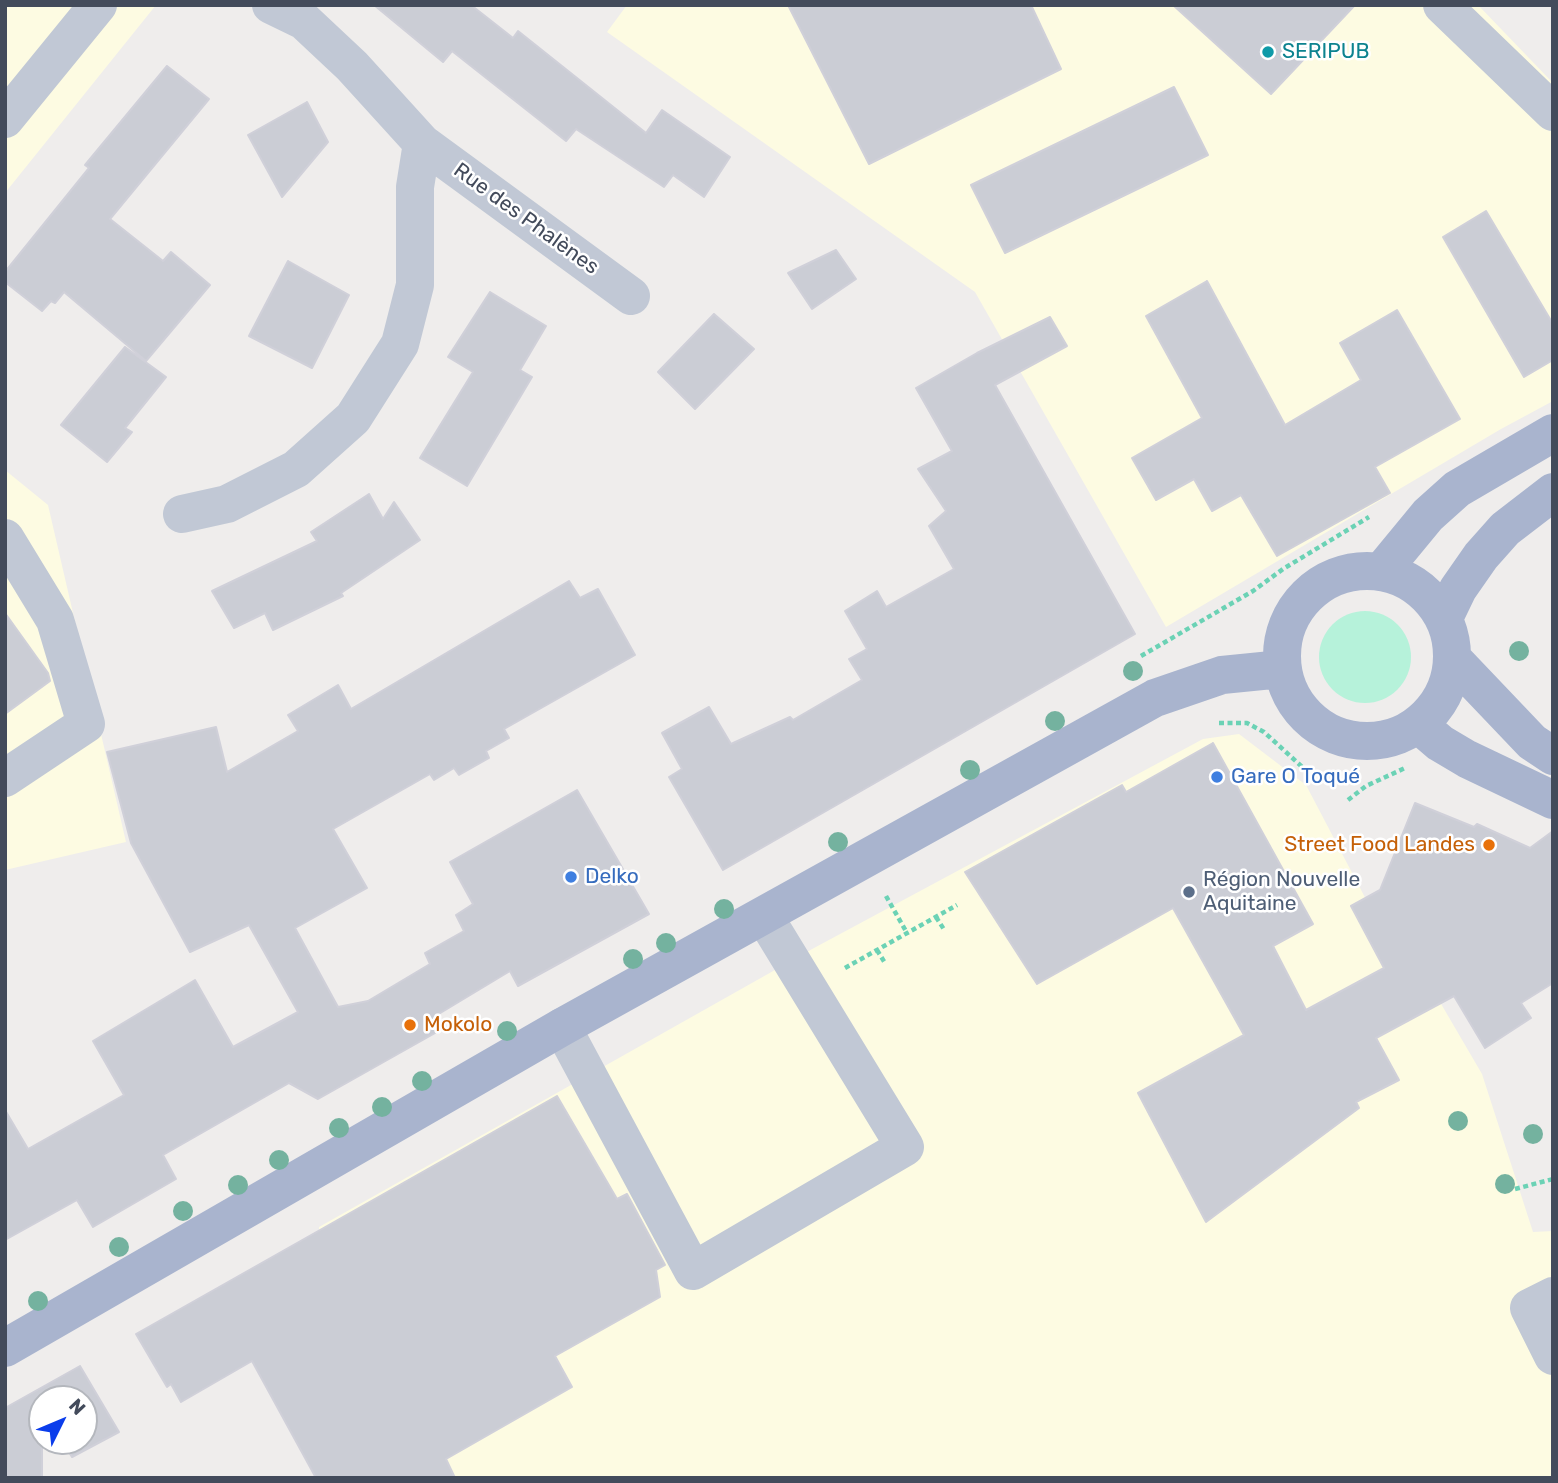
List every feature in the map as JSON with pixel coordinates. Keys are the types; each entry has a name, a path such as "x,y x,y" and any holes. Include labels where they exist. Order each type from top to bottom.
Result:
{"main road":[{"path":"1381,572 1421,523 1457,489 1553,433"},
{"path":"1444,618 1458,589 1489,547 1505,529 1553,492"},
{"path":"1354,572 1381,572 1407,580 1428,596 1444,618 1452,644 1452,671 1443,696 1419,725 1405,734 1380,741 1353,741 1328,732 1306,717 1290,695 1282,669 1282,643 1291,617 1307,595 1328,580 1354,572"},
{"path":"1452,659 1532,742 1553,756"},
{"path":"5,1348 562,1027 1155,698 1222,675 1282,669"},
{"path":"1419,725 1440,743 1467,759 1553,800"}],"street":[{"path":"5,119 98,5"},
{"name":"Rue des Phalènes","path":"271,5 303,21 352,66 422,143 631,296"},
{"path":"1442,5 1553,112"},
{"path":"182,514 227,504 296,469 353,418 360,408 400,344 415,285 415,187 422,143"},
{"path":"5,538 55,620 86,724 5,778"},
{"path":"562,1027 694,1271 905,1147 764,916"},
{"path":"1553,1296 1530,1308 1553,1356"}],"path":[{"path":"1161,644 1371,516"},
{"path":"1212,723 1247,723 1264,732 1311,775"},
{"path":"1348,800 1366,786 1409,766"},
{"path":"886,896 907,933"},
{"path":"837,972 957,905"},
{"path":"936,917 945,931"},
{"path":"877,950 885,963"},
{"path":"1515,1189 1553,1179"}],"shaded area":[{"path":"5,5 156,5 5,193"},
{"path":"627,5 1478,5 1553,83 1553,401 1166,627 975,292 607,32"},
{"path":"5,470 48,505 126,842 5,870"},
{"path":"1239,734 1306,785 1380,926 1395,925 1482,1074 1533,1232 1553,1231 1553,1478 455,1478 319,1232 319,1227 814,948 1203,739"}],"green space":[{"path":"1365,611 1382,615 1397,625 1407,640 1411,657 1407,674 1397,689 1382,699 1365,703 1348,699 1333,689 1323,674 1319,657 1323,640 1333,625 1348,615"}],"building":[{"path":"374,5 471,5 513,38 518,31 646,133 662,110 730,157 704,197 673,175 664,187 576,129 566,141 452,51 443,62"},
{"path":"788,5 1031,5 1061,69 869,164"},
{"name":"SERIPUB","path":"1173,5 1355,5 1271,94"},
{"path":"167,66 209,99 110,219 163,261 171,252 210,285 146,361 64,292 55,303 51,301 42,311 5,282 5,272 89,168 85,165"},
{"path":"1174,87 1208,155 1005,253 971,185"},
{"path":"307,102 328,142 282,197 248,135"},
{"path":"1486,211 1553,324 1553,360 1524,377 1443,237"},
{"path":"836,250 856,279 812,309 788,273"},
{"path":"288,261 349,295 312,368 249,336"},
{"path":"1207,281 1285,425 1361,380 1340,343 1397,310 1460,419 1375,467 1390,493 1277,556 1241,495 1212,511 1194,479 1156,500 1132,458 1202,418 1146,316"},
{"path":"490,292 546,326 520,370 532,377 467,486 420,458 473,372 448,357"},
{"path":"714,314 754,349 695,409 658,372"},
{"path":"1050,317 1067,346 995,385 1135,634 723,870 669,777 682,769 662,733 709,707 731,744 790,717 793,720 862,680 849,659 867,649 845,611 877,591 886,607 954,569 929,526 946,511 918,469 952,451 916,388 977,353"},
{"path":"125,347 166,377 125,428 132,432 107,462 61,425"},
{"path":"369,494 383,519 394,502 420,540 341,593 343,596 273,630 265,613 234,628 212,591 317,541 311,532"},
{"path":"569,581 580,598 598,589 635,655 504,729 509,738 486,751 489,758 459,775 454,768 434,780 430,774 333,829 367,888 295,928 338,1007 368,1001 430,964 425,953 464,931 456,915 473,904 450,862 577,790 649,914 518,986 510,971 437,1015 444,1028 318,1099 289,1083 163,1155 176,1179 93,1227 77,1200 5,1240 5,1110 28,1149 124,1095 93,1041 195,980 233,1047 298,1012 249,925 190,952 131,843 107,752 216,727 227,772 298,731 288,715 338,685 351,709"},
{"path":"5,613 48,673 50,681 5,714"},
{"path":"1213,743 1313,924 1273,946 1306,1010 1384,968 1351,906 1380,890 1415,803 1474,827 1477,824 1530,848 1553,831 1553,983 1521,1003 1531,1018 1485,1048 1454,996 1376,1038 1399,1080 1356,1102 1359,1108 1206,1222 1138,1093 1244,1035 1173,908 1037,984 965,872 1122,785 1126,792"},
{"path":"557,1096 617,1199 627,1194 665,1265 656,1270 660,1297 555,1356 572,1387 446,1459 455,1478 316,1478 252,1361 181,1402 171,1384 167,1387 136,1334"},
{"path":"80,1366 91,1385 46,1385"},
{"path":"28,1395 28,1455 42,1455 42,1478 5,1478 5,1408"},
{"path":"98,1396 119,1432 98,1443"}],"place":[{"name":"SERIPUB","path":"1268,52"},
{"name":"Gare O Toqué","path":"1217,777"},
{"name":"Street Food Landes","path":"1489,845"},
{"name":"Delko","path":"571,877"},
{"name":"Région Nouvelle Aquitaine","path":"1189,892"},
{"name":"Mokolo","path":"410,1025"}]}
